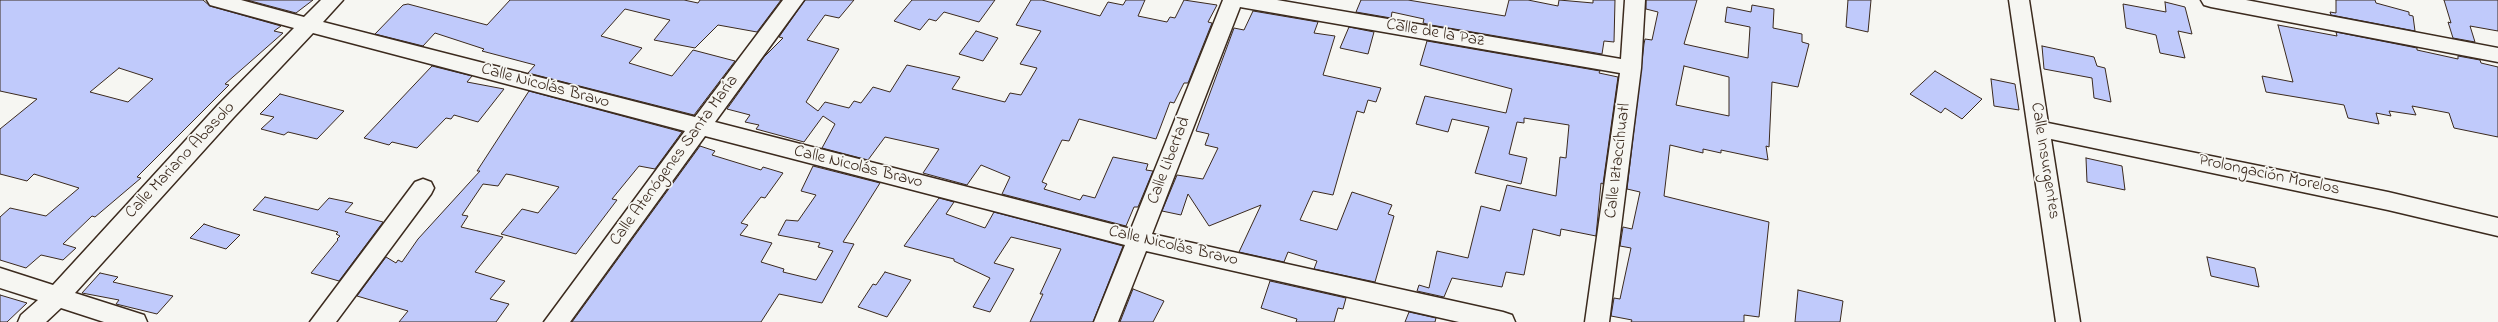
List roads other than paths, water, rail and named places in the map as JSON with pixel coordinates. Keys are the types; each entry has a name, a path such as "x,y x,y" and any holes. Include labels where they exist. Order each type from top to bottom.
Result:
{"street":[{"name":"Calle Nicolás Bravo","path":"217,0 307,26 1139,240 1503,322"},
{"name":"Calle Mariano Abasolo","path":"30,322 57,296 307,26 333,0"},
{"name":"Calle Atenógenes Santa María","path":"556,322 794,0"},
{"name":"Calle Libertad","path":"1106,322 1233,0"},
{"name":"Calle de la Paz","path":"1238,0 1631,68"},
{"name":"Calle Iztaccíhuatl","path":"1598,322 1631,68 1635,0"},
{"name":"Calle Insurgentes","path":"2019,0 2068,322"},
{"path":"2211,0 2498,55"},
{"name":"Prolongación Morelos","path":"2039,129 2388,201 2498,227"},
{"path":"322,322 423,188"},
{"path":"0,278 135,322"}]}
